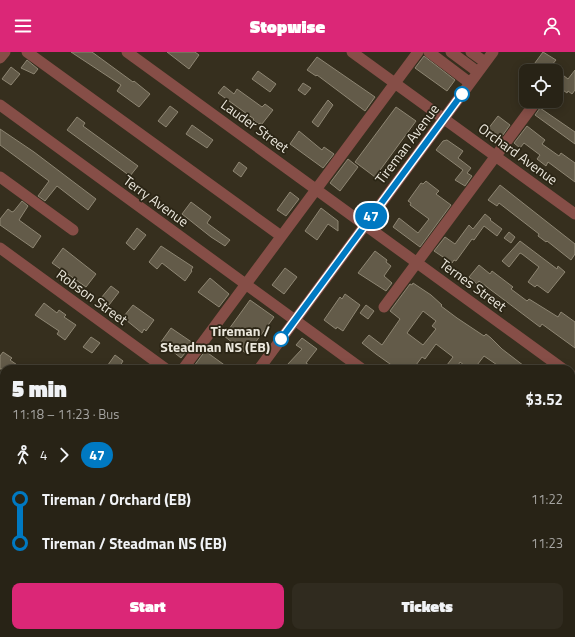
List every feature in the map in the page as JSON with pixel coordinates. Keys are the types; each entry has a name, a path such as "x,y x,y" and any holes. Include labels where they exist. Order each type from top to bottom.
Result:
{"street":[{"path":"0,58 5,52"},
{"path":"27,52 281,236"},
{"name":"Lauder Street","path":"127,52 365,225"},
{"name":"Orchard Avenue","path":"352,52 575,214"},
{"path":"186,365 418,52"},
{"path":"429,52 470,83"},
{"path":"451,52 478,72"},
{"path":"471,52 488,56"},
{"name":"Tireman Avenue","path":"261,365 444,119 488,56"},
{"name":"Terry Avenue","path":"0,105 357,365"},
{"path":"384,307 531,108"},
{"path":"0,177 73,230"},
{"name":"Ternes Street","path":"365,225 557,365"},
{"name":"Robson Street","path":"0,248 161,365"}],"building":[{"path":"71,52 92,52 150,94 139,107 117,91 121,85"},
{"path":"167,52 195,52 199,55 189,69"},
{"path":"543,52 556,60 553,64 534,64"},
{"path":"424,56 455,80 447,91 415,68"},
{"path":"317,57 375,97 365,111 317,75 316,76 307,70"},
{"path":"27,60 38,69 34,74 21,68"},
{"path":"11,67 20,74 11,85 2,79"},
{"path":"575,70 575,90 572,94 568,91 567,93 563,90 563,75 568,79"},
{"path":"258,71 276,84 270,92 252,79"},
{"path":"303,83 311,88 305,95 298,90"},
{"path":"224,86 234,94 237,89 262,107 265,104 273,110 262,124 259,124 218,93"},
{"path":"328,100 333,105 318,127 312,122"},
{"path":"170,106 178,112 166,127 158,121"},
{"path":"396,107 416,121 375,177 355,162"},
{"path":"540,108 575,132 575,144 535,115"},
{"path":"498,116 510,125 500,139 488,129"},
{"path":"77,117 85,123 83,126 138,166 130,176 67,130"},
{"path":"192,125 213,140 207,148 186,134"},
{"path":"527,126 545,140 542,144 559,156 561,153 575,163 575,182 548,162 546,166 537,159 540,155 524,143 520,148 514,143"},
{"path":"0,129 34,152 96,199 88,210 57,186 45,201 38,196 49,181 0,145"},
{"path":"299,131 322,150 324,147 334,154 323,168 290,144"},
{"path":"447,140 463,151 458,158 471,168 467,173 472,176 465,186 455,180 463,170 436,150 443,141"},
{"path":"348,159 358,167 340,191 330,183"},
{"path":"239,162 247,168 241,177 233,171"},
{"path":"426,181 439,191 436,194 451,205 420,247 393,227 399,218 418,233 429,219 410,205 411,203 408,201 421,183 423,184"},
{"path":"500,185 575,244 575,254 571,260 547,241 546,242 538,236 539,234 499,203 497,206 488,200"},
{"path":"290,192 299,199 286,216 277,210"},
{"path":"22,201 28,206 19,220 41,236 33,248 0,225 0,219 8,209 12,212 14,211"},
{"path":"191,202 211,217 207,223 230,240 225,246 182,214"},
{"path":"321,208 338,221 338,231 328,224 317,240 305,231"},
{"path":"485,214 502,229 497,236 484,226 474,240 472,239 456,261 454,260 452,263 434,251 445,237 455,244 469,225 473,229"},
{"path":"137,228 146,235 134,250 126,243"},
{"path":"509,232 515,237 511,243 504,238"},
{"path":"520,241 557,269 558,266 565,272 548,293 537,285 535,287 528,282 539,267 522,254 520,253 509,267 502,261"},
{"path":"161,246 193,267 185,281 162,263 157,269 149,262"},
{"path":"63,248 96,274 86,287 52,263"},
{"path":"375,251 387,260 386,262 391,266 384,276 392,283 386,291 358,273"},
{"path":"479,265 490,274 492,271 513,287 511,289 527,301 529,299 558,317 561,312 575,322 575,348 542,324 540,327 479,281 477,284 469,277"},
{"path":"285,268 297,277 284,294 272,285"},
{"path":"210,278 229,294 219,307 198,292"},
{"path":"413,283 431,295 442,305 441,306 484,336 486,334 523,365 497,365 484,356 477,365 464,365 460,362 458,365 447,365 453,357 436,344 425,359 422,357 416,365 391,365 376,354 362,343 369,335 382,345 400,319 390,311 410,284 412,285","holes":["423,311 436,321 432,326 436,329 423,345 407,333"]},
{"path":"111,286 119,292 109,305 101,298"},
{"path":"345,294 360,305 343,331 337,327 336,329 324,320 340,297 342,299"},
{"path":"250,300 274,317 247,354 224,336"},
{"path":"44,303 57,313 59,310 66,315 64,317 76,325 65,340 57,334 59,331 35,315"},
{"path":"133,305 154,320 146,331 144,329 142,333 126,320 127,319 124,316"},
{"path":"366,305 374,311 368,319 360,313"},
{"path":"171,328 193,343 181,358 161,342"},
{"path":"91,337 100,343 92,353 83,347"},
{"path":"302,338 317,349 306,363 309,365 287,365 302,349 296,345"},
{"path":"205,351 224,365 195,365"},
{"path":"3,352 12,358 10,360 17,365 0,365 0,356"},
{"path":"115,355 123,361 120,365 108,365"}],"bus line":[{"name":"47","path":"281,339 462,94"}],"place":[{"name":"Tireman / Steadman NS (EB)","path":"281,339"}]}
